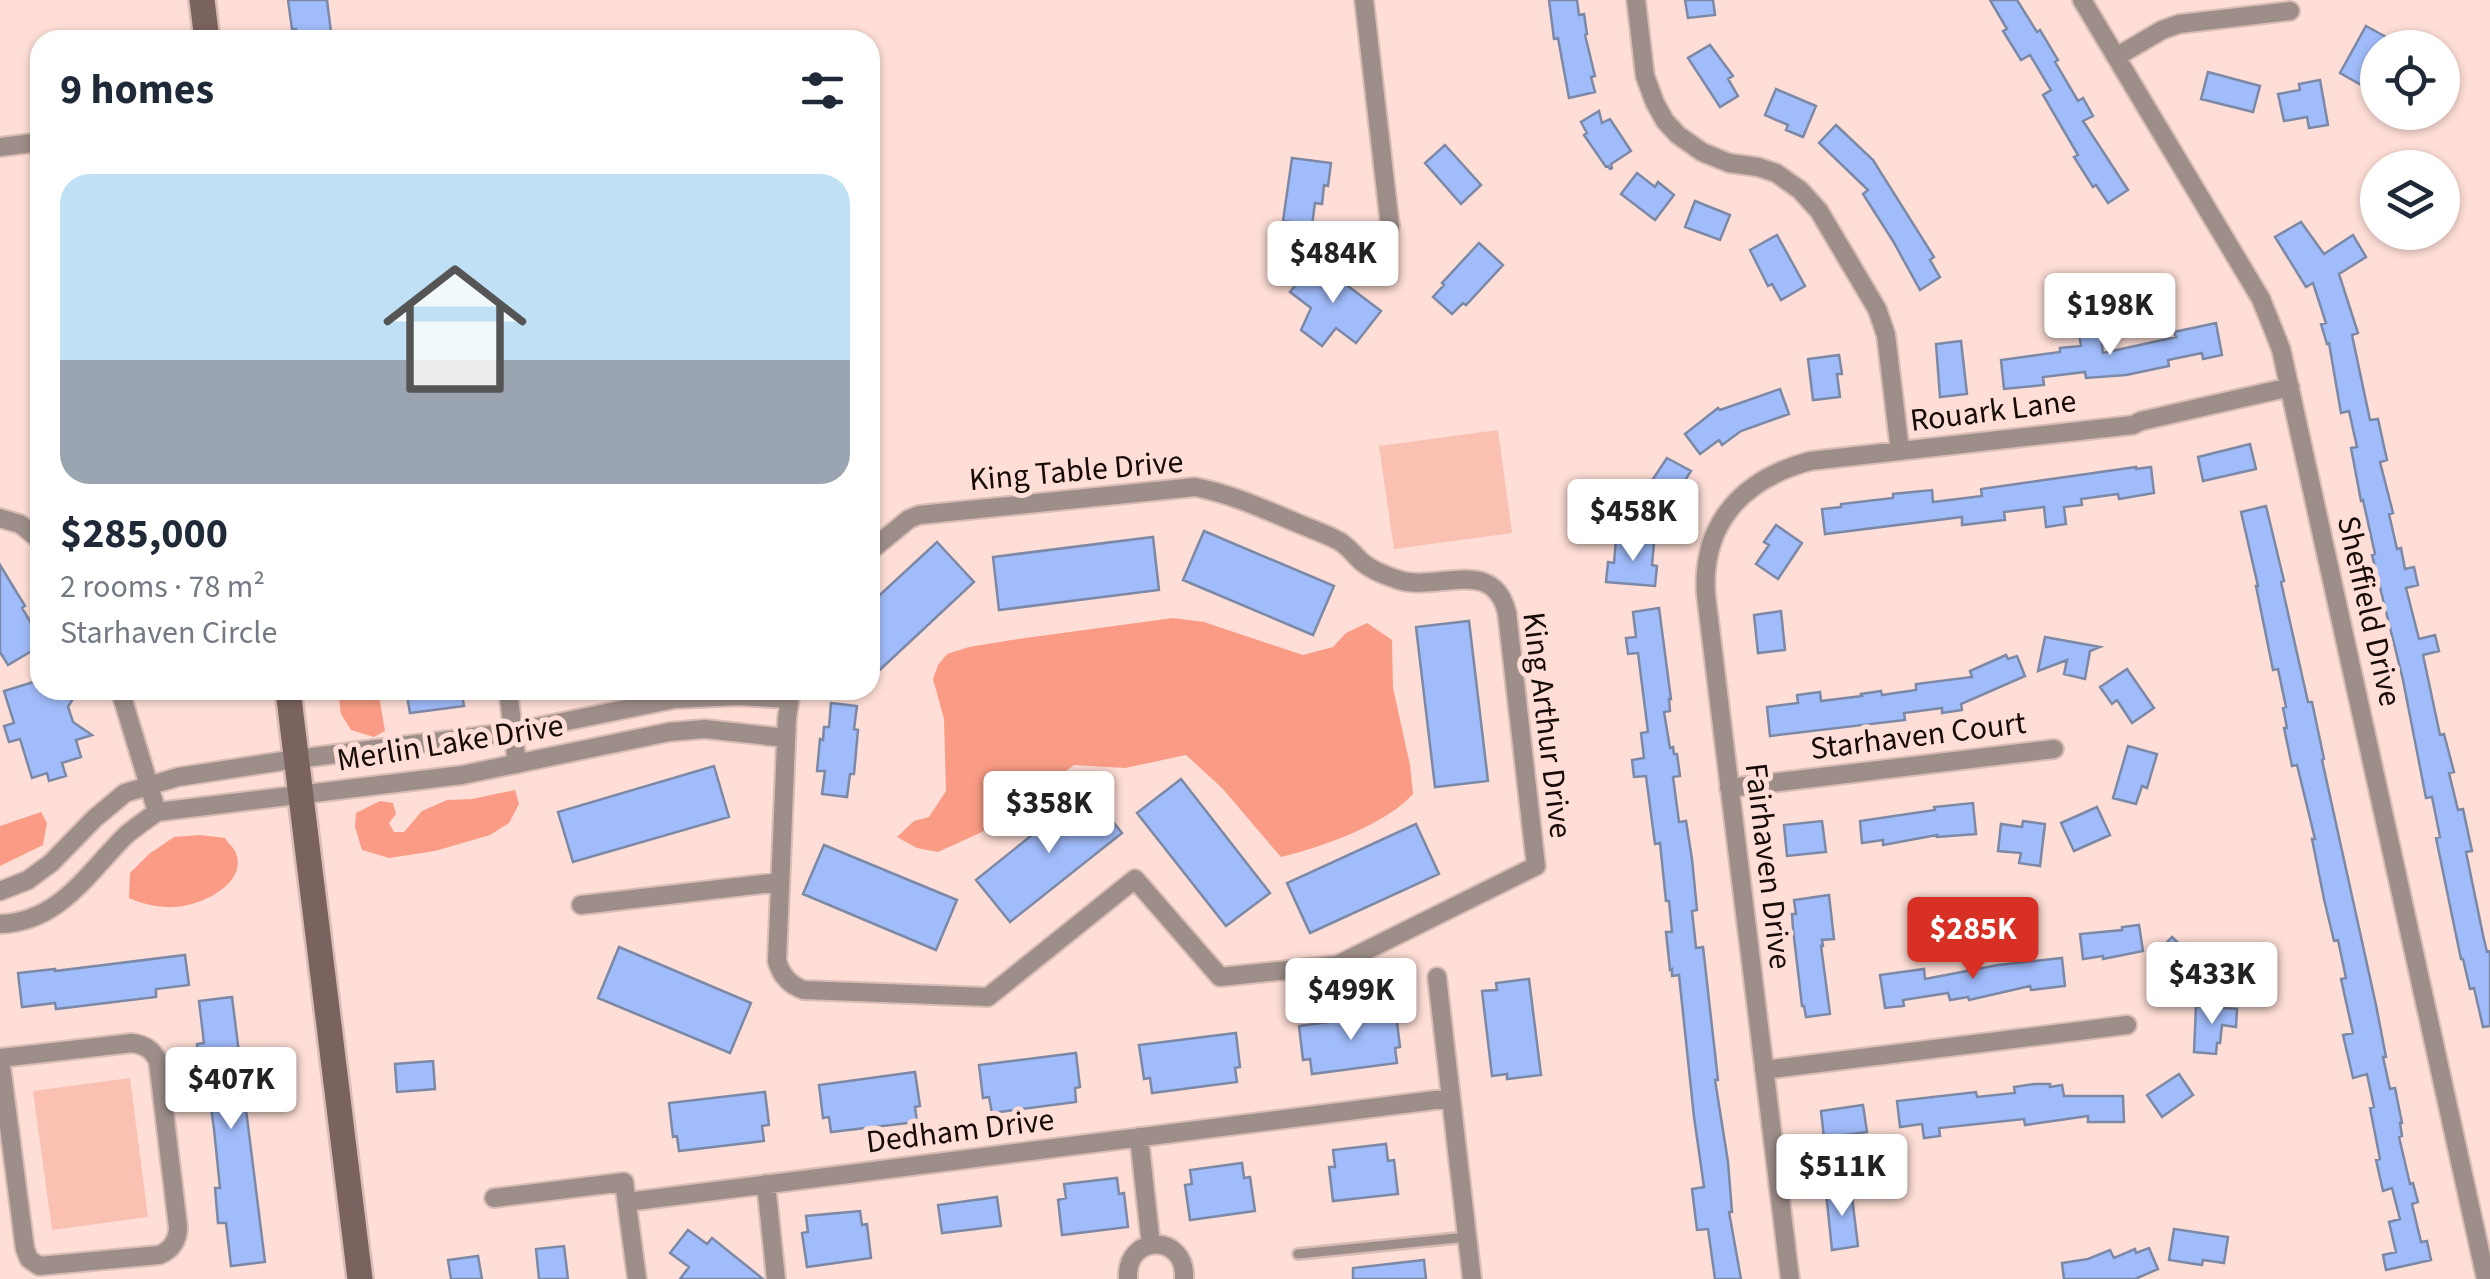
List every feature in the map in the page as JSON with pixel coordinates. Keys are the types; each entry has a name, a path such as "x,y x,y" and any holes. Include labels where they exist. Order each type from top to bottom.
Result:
{"main road":[{"path":"202,0 206,30"},
{"path":"289,700 360,1279"}],"street":[{"path":"1364,0 1390,226"},
{"path":"1636,0 1645,76 1665,121 1702,152 1729,163 1776,173 1800,190 1818,211 1877,309 1886,335 1900,451"},
{"name":"Sheffield Drive","path":"2082,0 2262,299 2281,349 2486,1279"},
{"path":"2116,57 2179,24 2290,10"},
{"path":"0,148 30,144"},
{"name":"Rouark Lane","path":"1762,479 1810,461 2134,425 2290,387"},
{"name":"Fairhaven Drive","path":"1762,479 1726,514 1711,544 1706,595 1790,1279"},
{"name":"King Table Drive","path":"880,543 919,515 1196,487 1225,493 1336,538 1370,568 1396,580"},
{"path":"0,518 20,524 30,532"},
{"name":"King Arthur Drive","path":"790,700 778,965 782,976 798,988 988,997 1134,878 1220,977 1337,964 1536,866 1506,606 1494,588 1476,579 1424,584 1396,580"},
{"path":"0,924 42,916 77,888 128,834 157,812 123,700"},
{"path":"509,700 517,764"},
{"name":"Merlin Lake Drive","path":"0,892 28,880 126,793 148,784 296,759 513,732 670,700"},
{"name":"Merlin Lake Drive","path":"157,812 462,775 669,732 705,729 786,738"},
{"name":"Starhaven Court","path":"1729,788 2054,748"},
{"path":"581,906 780,882"},
{"path":"1437,977 1472,1279"},
{"path":"1764,1070 2127,1025"},
{"path":"132,1043 148,1048 158,1061 178,1227 176,1241 159,1255 39,1266 26,1252 0,1058 132,1043"},
{"name":"Dedham Drive","path":"627,1202 1451,1098"},
{"path":"1140,1138 1150,1245"},
{"path":"494,1198 624,1182 637,1279"},
{"path":"766,1184 776,1279"},
{"path":"1128,1279 1132,1258 1150,1245 1174,1250 1184,1266 1184,1279"}],"lane":[{"path":"1298,1254 1467,1237"}],"shaded area":[{"path":"1498,430 1512,533 1394,549 1379,446"},
{"path":"1173,618 1204,622 1303,655 1333,647 1346,633 1367,623 1392,640 1393,688 1413,794 1370,825 1281,857 1222,788 1186,755 1125,768 1074,765 982,832 938,852 917,848 897,837 914,821 929,817 946,791 944,719 933,679 947,654 1018,639"},
{"path":"339,700 380,700 385,731 374,737 351,730 341,714"},
{"path":"515,790 519,804 509,823 490,835 435,851 389,858 362,850 355,827 356,813 380,801 393,803 396,814 389,823 394,832 404,832 422,811 447,800"},
{"path":"41,812 47,823 43,845 0,866 0,826"},
{"path":"174,837 225,838 235,851 236,873 220,891 175,907 129,898 130,873 149,854"},
{"path":"130,1078 148,1217 52,1230 33,1091"}],"building":[{"path":"288,0 327,0 331,30 292,29"},
{"path":"1549,0 1577,0 1579,15 1584,14 1595,92 1569,98"},
{"path":"1685,0 1713,0 1715,15 1688,18"},
{"path":"1990,0 2017,0 2037,32 2040,30 2078,101 2083,98 2093,116 2083,121 2128,190 2108,203 2096,185 2093,187 2043,95 2051,90 2030,55 2021,60"},
{"path":"2360,37 2360,84 2340,73"},
{"path":"1710,45 1733,76 1728,79 1738,96 1720,107 1688,58"},
{"path":"2208,72 2260,86 2253,112 2201,99"},
{"path":"2320,80 2328,125 2309,128 2307,117 2284,121 2278,94 2300,90 2299,84"},
{"path":"1776,89 1816,106 1803,137 1765,115"},
{"path":"1599,111 1602,123 1610,119 1631,151 1611,164 1610,169 1584,135 1587,133 1581,122"},
{"path":"1836,125 1873,160 1934,257 1930,260 1940,277 1920,290 1863,194 1868,190 1819,143"},
{"path":"1445,145 1481,185 1461,204 1425,163"},
{"path":"1292,158 1331,163 1328,186 1324,185 1322,204 1315,203 1312,225 1283,221"},
{"path":"1637,173 1674,195 1655,220 1621,194"},
{"path":"1695,201 1730,215 1720,240 1685,227"},
{"path":"2301,222 2324,254 2353,235 2366,257 2339,274 2358,333 2352,335 2370,420 2378,419 2387,460 2380,462 2397,549 2401,548 2405,569 2414,567 2418,585 2406,588 2419,639 2435,635 2439,651 2423,655 2440,735 2444,734 2454,772 2449,773 2458,810 2463,809 2472,851 2466,852 2487,952 2490,951 2490,1026 2483,1027 2474,988 2470,989 2461,959 2436,838 2440,837 2432,797 2426,798 2361,501 2351,448 2357,447 2349,411 2341,413 2329,343 2321,324 2326,323 2313,283 2306,287 2275,237"},
{"path":"1777,235 1805,286 1781,300 1772,284 1768,286 1750,250"},
{"path":"1479,243 1503,265 1466,305 1463,303 1452,314 1433,297"},
{"path":"1315,261 1381,311 1356,343 1336,328 1322,346 1301,330 1311,308 1290,292"},
{"path":"2216,323 2222,355 2203,359 2202,353 2168,360 2169,366 2126,375 2086,378 2085,372 2043,377 2044,385 2004,389 2001,360 2081,346 2079,334 2100,331 2103,353 2176,337 2174,332"},
{"path":"1961,341 1967,394 1940,397 1936,344"},
{"path":"1839,355 1840,397 1813,400 1808,359"},
{"path":"1780,389 1789,414 1741,431 1722,445 1719,440 1700,454 1685,434 1718,408"},
{"path":"2250,444 2256,469 2203,481 2198,457"},
{"path":"1667,458 1691,471 1660,520 1641,509 1650,494 1645,491"},
{"path":"2151,467 2154,493 2119,499 2118,494 2081,499 2082,505 2064,507 2066,524 2046,527 2044,507 2004,512 2005,520 1962,525 1962,517 1825,534 1822,509 1841,504 1932,490 1933,502 1982,496 1981,489"},
{"path":"2266,506 2308,702 2312,702 2390,1089 2395,1088 2402,1123 2399,1137 2418,1202 2412,1204 2421,1242 2427,1241 2431,1260 2386,1270 2383,1255 2396,1252 2389,1222 2400,1219 2392,1188 2383,1191 2367,1074 2353,1078 2343,1035 2353,1033 2341,979 2346,978 2324,899 2315,839 2297,765 2292,766 2284,728 2286,707 2278,669 2273,670 2241,512"},
{"path":"1776,525 1802,543 1778,579 1756,564"},
{"path":"1204,531 1334,586 1313,635 1183,580"},
{"path":"1153,537 1159,590 999,610 993,557"},
{"path":"1616,540 1654,543 1655,586 1606,582 1608,562 1614,563"},
{"path":"937,542 974,582 880,670 880,595"},
{"path":"0,565 25,606 22,608 30,621 30,652 8,665 0,652"},
{"path":"1659,608 1671,699 1670,711 1664,712 1680,776 1673,777 1679,822 1686,821 1692,859 1696,948 1703,947 1715,1080 1728,1162 1729,1212 1741,1279 1715,1279 1708,1229 1697,1230 1692,1189 1704,1187 1679,975 1672,976 1670,970 1666,932 1672,932 1669,901 1660,843 1655,844 1646,776 1634,777 1632,760 1644,758 1641,733 1648,732 1638,653 1628,654 1626,638 1636,637 1633,612"},
{"path":"1781,611 1785,650 1758,653 1754,615"},
{"path":"1469,621 1488,781 1435,787 1416,627"},
{"path":"2045,637 2100,647 2090,651 2085,679 2064,674 2067,660 2038,671"},
{"path":"2006,655 2008,659 2017,656 2025,676 1961,704 1962,710 1942,713 1942,708 1904,713 1905,720 1770,736 1767,707 1798,703 1797,695 1820,692 1821,701 1881,691 1882,695 1916,690 1916,684 1972,677 1970,671"},
{"path":"2127,669 2154,708 2132,723 2117,700 2112,704 2100,687"},
{"path":"30,683 30,700 72,700 68,707 73,722 92,735 76,740 81,757 62,763 66,776 49,781 47,773 32,778 20,739 9,742 4,726 14,723 4,691"},
{"path":"408,700 463,700 464,706 410,713"},
{"path":"831,703 857,706 854,774 850,774 847,797 822,794 825,771 817,771 820,739 823,740 824,727 829,727"},
{"path":"2128,746 2157,754 2147,788 2142,786 2136,804 2113,798"},
{"path":"714,766 729,817 573,862 558,812"},
{"path":"1181,779 1270,893 1226,926 1137,813"},
{"path":"1088,790 1122,833 1010,922 976,880"},
{"path":"1973,803 1976,834 1937,835 1883,845 1883,840 1862,843 1860,821"},
{"path":"2097,807 2110,835 2074,851 2061,823"},
{"path":"1822,821 1826,852 1787,856 1784,825"},
{"path":"2023,821 2045,824 2040,866 2019,863 2021,853 1998,851 2001,824 2022,827"},
{"path":"1416,824 1439,874 1310,933 1287,883"},
{"path":"824,845 957,900 936,950 803,894"},
{"path":"1829,895 1834,939 1822,940 1821,946 1830,1014 1806,1017 1793,929 1794,900"},
{"path":"2139,925 2143,951 2083,959 2080,934"},
{"path":"2172,937 2211,975 2193,995 2155,955"},
{"path":"619,947 751,1003 730,1053 598,998"},
{"path":"185,955 189,985 156,989 156,997 56,1009 55,1003 22,1007 18,973"},
{"path":"2062,958 2065,986 2031,990 2030,986 1969,1000 1950,1000 1948,993 1903,1000 1904,1006 1885,1008 1880,975 1924,969 1925,979"},
{"path":"1529,979 1541,1075 1507,1079 1507,1074 1492,1076 1482,991 1497,990 1496,983"},
{"path":"232,997 265,1262 231,1266 226,1223 218,1223 215,1188 220,1188 214,1129 207,1078 201,1078 197,1044 204,1043 199,1001"},
{"path":"2196,1006 2237,1009 2236,1027 2222,1025 2216,1054 2194,1052"},
{"path":"1396,1013 1400,1047 1395,1048 1397,1063 1312,1074 1310,1059 1303,1060 1299,1026"},
{"path":"1236,1033 1240,1067 1235,1068 1237,1082 1152,1093 1150,1078 1144,1079 1139,1045"},
{"path":"1076,1053 1080,1087 1075,1088 1076,1102 992,1113 989,1097 983,1098 979,1065"},
{"path":"433,1061 435,1089 397,1092 395,1064"},
{"path":"915,1072 920,1106 915,1107 917,1122 831,1132 829,1117 823,1118 819,1085"},
{"path":"2179,1074 2193,1095 2162,1117 2147,1095"},
{"path":"2062,1085 2064,1096 2123,1096 2124,1122 2088,1122 2088,1116 2025,1125 2024,1119 1939,1128 1940,1136 1924,1138 1922,1124 1900,1127 1897,1101 1976,1092 1977,1097 2015,1093 2014,1087"},
{"path":"765,1092 769,1125 762,1126 764,1141 679,1151 677,1136 673,1137 669,1103"},
{"path":"1863,1105 1867,1132 1824,1138 1821,1111"},
{"path":"1386,1144 1388,1161 1394,1160 1398,1194 1333,1201 1329,1167 1335,1167 1333,1150"},
{"path":"1242,1163 1244,1178 1250,1177 1255,1211 1190,1220 1185,1185 1192,1184 1190,1170"},
{"path":"1117,1178 1119,1194 1124,1193 1128,1227 1062,1235 1058,1200 1066,1198 1064,1184"},
{"path":"1851,1189 1858,1246 1832,1250 1826,1192"},
{"path":"997,1197 1001,1226 942,1233 938,1205"},
{"path":"860,1211 862,1225 867,1224 871,1258 807,1267 802,1233 808,1232 806,1216"},
{"path":"2174,1229 2228,1237 2224,1263 2203,1260 2202,1265 2169,1260"},
{"path":"688,1230 707,1244 712,1238 763,1279 680,1279 689,1267 670,1253"},
{"path":"564,1246 568,1279 539,1279 536,1249"},
{"path":"2149,1248 2158,1269 2135,1279 2064,1279 2062,1263 2110,1250 2114,1258"},
{"path":"478,1256 482,1279 451,1279 448,1260"},
{"path":"1424,1260 1426,1279 1353,1279 1353,1268"}]}
